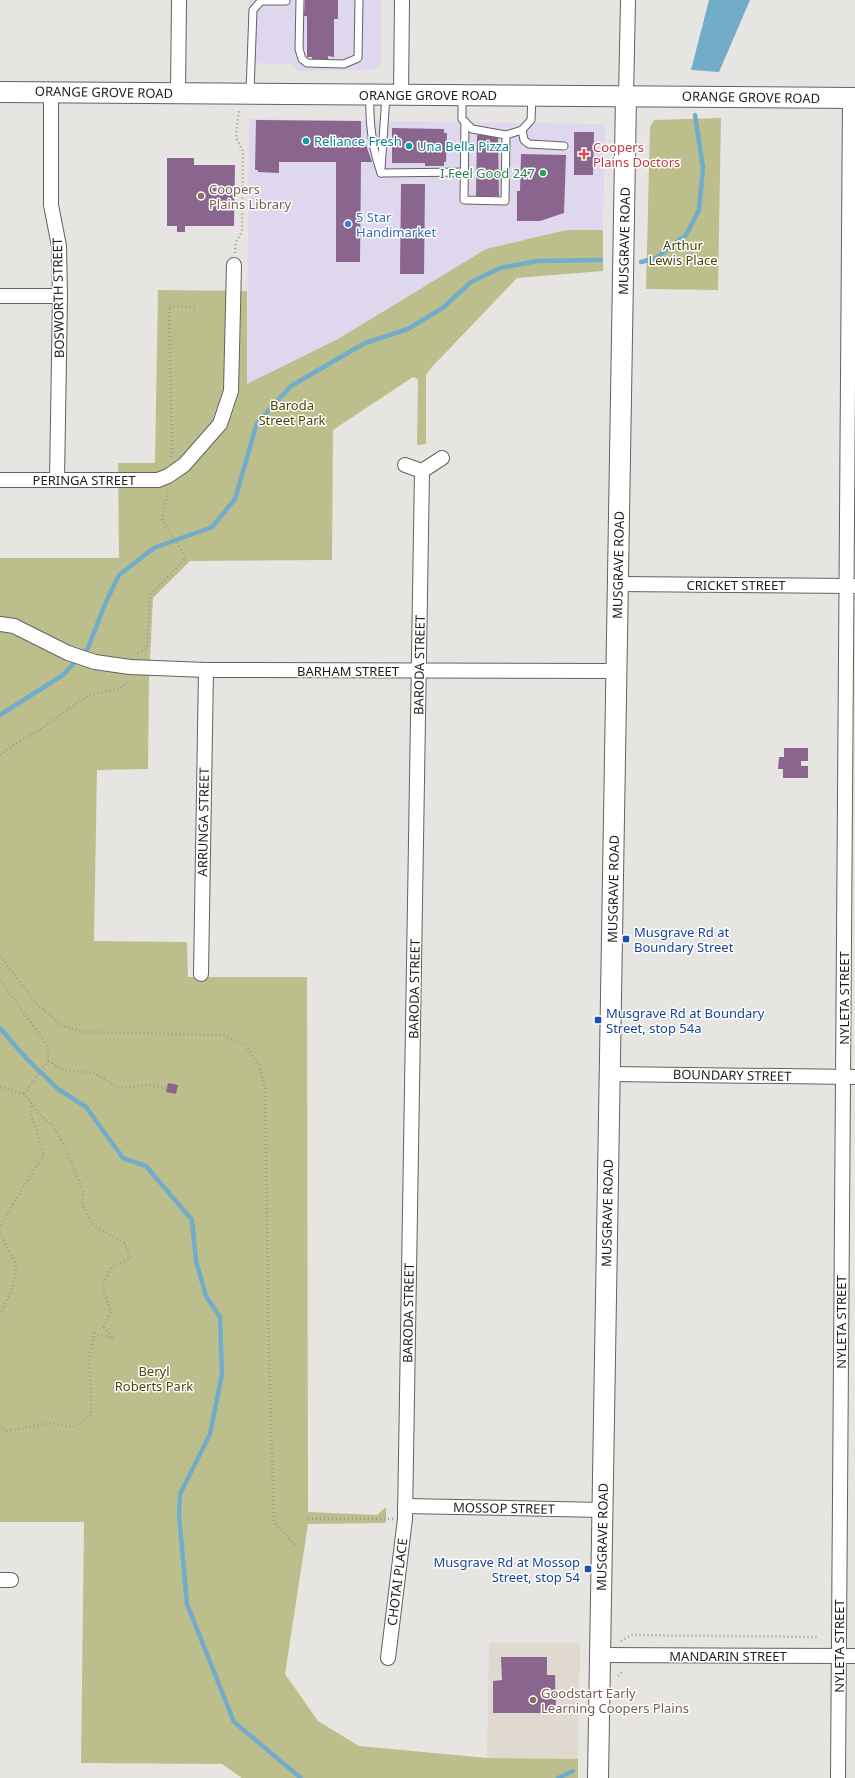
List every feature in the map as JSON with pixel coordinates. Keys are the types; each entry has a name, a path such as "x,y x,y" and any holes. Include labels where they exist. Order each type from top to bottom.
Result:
{"street":[{"path":"178,93 179,0"},
{"path":"386,95 402,0"},
{"name":"MUSGRAVE ROAD","path":"598,1778 628,0"},
{"name":"ORANGE GROVE ROAD","path":"0,92 852,98"},
{"name":"BOSWORTH STREET","path":"51,92 51,205 59,246 60,296 57,480"},
{"name":"NYLETA STREET","path":"838,1778 849,1077 852,98"},
{"path":"168,476 184,465 220,424 231,391 234,265"},
{"path":"0,296 60,296"},
{"path":"405,465 422,471 442,458"},
{"name":"BARODA STREET","path":"405,1513 422,471"},
{"name":"PERINGA STREET","path":"0,480 158,480 168,476"},
{"name":"CRICKET STREET","path":"618,584 851,586"},
{"name":"BARHAM STREET","path":"0,624 14,626 68,653 95,662 152,668 206,670 617,671"},
{"name":"ARRUNGA STREET","path":"201,974 206,670"},
{"name":"BOUNDARY STREET","path":"610,1074 849,1077"},
{"name":"MOSSOP STREET","path":"405,1513 603,1510"},
{"name":"CHOTAI PLACE","path":"388,1658 405,1513"},
{"name":"MANDARIN STREET","path":"600,1655 855,1656"}],"lane":[{"path":"300,0 299,50 302,59 306,63 344,64 358,58 359,0"},
{"path":"245,94 253,10 261,1 286,1"},
{"path":"381,173 386,125 386,95"},
{"path":"381,173 376,159 369,118 386,95"},
{"path":"462,96 462,119 472,129 506,135 522,130 531,120 532,96"},
{"path":"465,122 464,200 505,201 506,135"},
{"path":"522,130 524,140 529,144 564,146"},
{"path":"381,173 464,172"}],"path":[{"path":"234,265 236,242 242,231 244,151 236,138 245,94"},
{"path":"184,555 162,520 172,451 169,306 196,307"},
{"path":"0,956 36,1003 63,1026 84,1032 224,1035 245,1045 259,1065 265,1088 269,1356 274,1522 297,1548"},
{"path":"0,980 48,1046 48,1060 24,1094"},
{"path":"48,1060 64,1070 94,1073 119,1088 146,1085 167,1088"},
{"path":"0,1087 24,1094 31,1101 38,1113 54,1127 67,1152 83,1191 83,1206 92,1224 124,1243 131,1258 111,1267 102,1287 111,1311 104,1327 114,1339 94,1333 89,1360 92,1414 73,1427 51,1423 8,1431 0,1427"},
{"path":"0,1225 44,1154 32,1114 31,1101"},
{"path":"0,1233 16,1264 13,1286 0,1314"},
{"path":"308,1519 405,1513"},
{"path":"621,1641 632,1635 819,1637"}],"shaded area":[{"path":"249,0 382,0 382,59 379,67 370,70 298,71 292,64 248,63"},
{"path":"249,119 605,124 603,230 567,230 247,384"},
{"name":"Goodstart Early Learning Coopers Plains","path":"489,1643 580,1643 578,1759 487,1758"}],"green space":[{"name":"Arthur Lewis Place","path":"721,118 718,290 646,289 650,127 654,120"},
{"name":"Beryl Roberts Park","path":"567,230 603,230 603,271 517,278 426,375 426,444 417,445 418,379 413,377 333,430 332,560 190,561 153,598 149,680 148,769 97,770 94,941 187,942 188,977 307,977 308,1512 377,1515 386,1507 386,1523 308,1524 285,1674 318,1721 359,1746 487,1758 578,1759 578,1778 242,1778 222,1764 81,1763 84,1522 0,1522 0,558 119,558 118,463 155,463 158,290 247,291 247,384 338,339 486,249"}],"water":[{"path":"709,0 750,0 719,72 691,70"}],"building":[{"path":"305,0 338,0 338,19 334,19 334,57 328,56 328,59 312,59 312,57 307,57 307,16 304,16"},
{"path":"256,120 361,121 361,142 365,142 372,162 361,162 360,262 336,262 336,162 279,162 279,173 258,172 258,170 255,170"},
{"path":"392,128 444,129 444,133 447,133 446,162 444,162 444,166 425,166 425,163 392,163"},
{"name":"Coopers Plains Doctors","path":"574,132 594,132 593,175 574,175"},
{"path":"477,135 498,135 499,196 476,196"},
{"name":"I Feel Good 247","path":"521,154 566,155 564,213 540,221 517,221 517,191 520,191"},
{"name":"Coopers Plains Library","path":"167,158 194,158 194,165 235,165 234,226 185,226 185,232 177,232 177,226 167,226"},
{"path":"401,184 425,184 424,274 400,274"},
{"path":"784,748 808,748 808,761 801,761 801,766 808,766 808,778 783,778 783,769 778,769 779,757 784,757"},
{"path":"168,1083 178,1085 176,1094 166,1092"},
{"path":"501,1657 547,1657 547,1675 555,1675 556,1713 493,1713 493,1681 502,1680"}],"waterway":[{"path":"641,262 656,258 686,235 699,210 703,168 695,115"},
{"path":"0,715 63,675 88,648 105,604 119,575 154,548 212,527 235,499 257,423 291,386 365,343 408,329 444,307 471,282 500,268 537,261 601,260"},
{"path":"0,1028 26,1058 58,1089 86,1107 123,1158 146,1166 192,1220 196,1261 206,1296 220,1317 222,1374 210,1434 180,1494 179,1515 187,1604 234,1722 301,1778"},
{"path":"558,1778 573,1771"}],"place":[{"name":"Reliance Fresh","path":"306,141"},
{"name":"Una Bella Pizza","path":"409,146"},
{"name":"Coopers Plains Doctors","path":"584,154"},
{"name":"I Feel Good 247","path":"543,173"},
{"name":"Coopers Plains Library","path":"201,196"},
{"name":"5 Star Handimarket","path":"348,224"},
{"name":"Musgrave Rd at Boundary Street","path":"626,939"},
{"name":"Musgrave Rd at Boundary Street, stop 54a","path":"598,1020"},
{"name":"Musgrave Rd at Mossop Street, stop 54","path":"588,1569"},
{"name":"Goodstart Early Learning Coopers Plains","path":"533,1700"}],"park label":[{"name":"Baroda Street Park","path":"292,412"}]}
